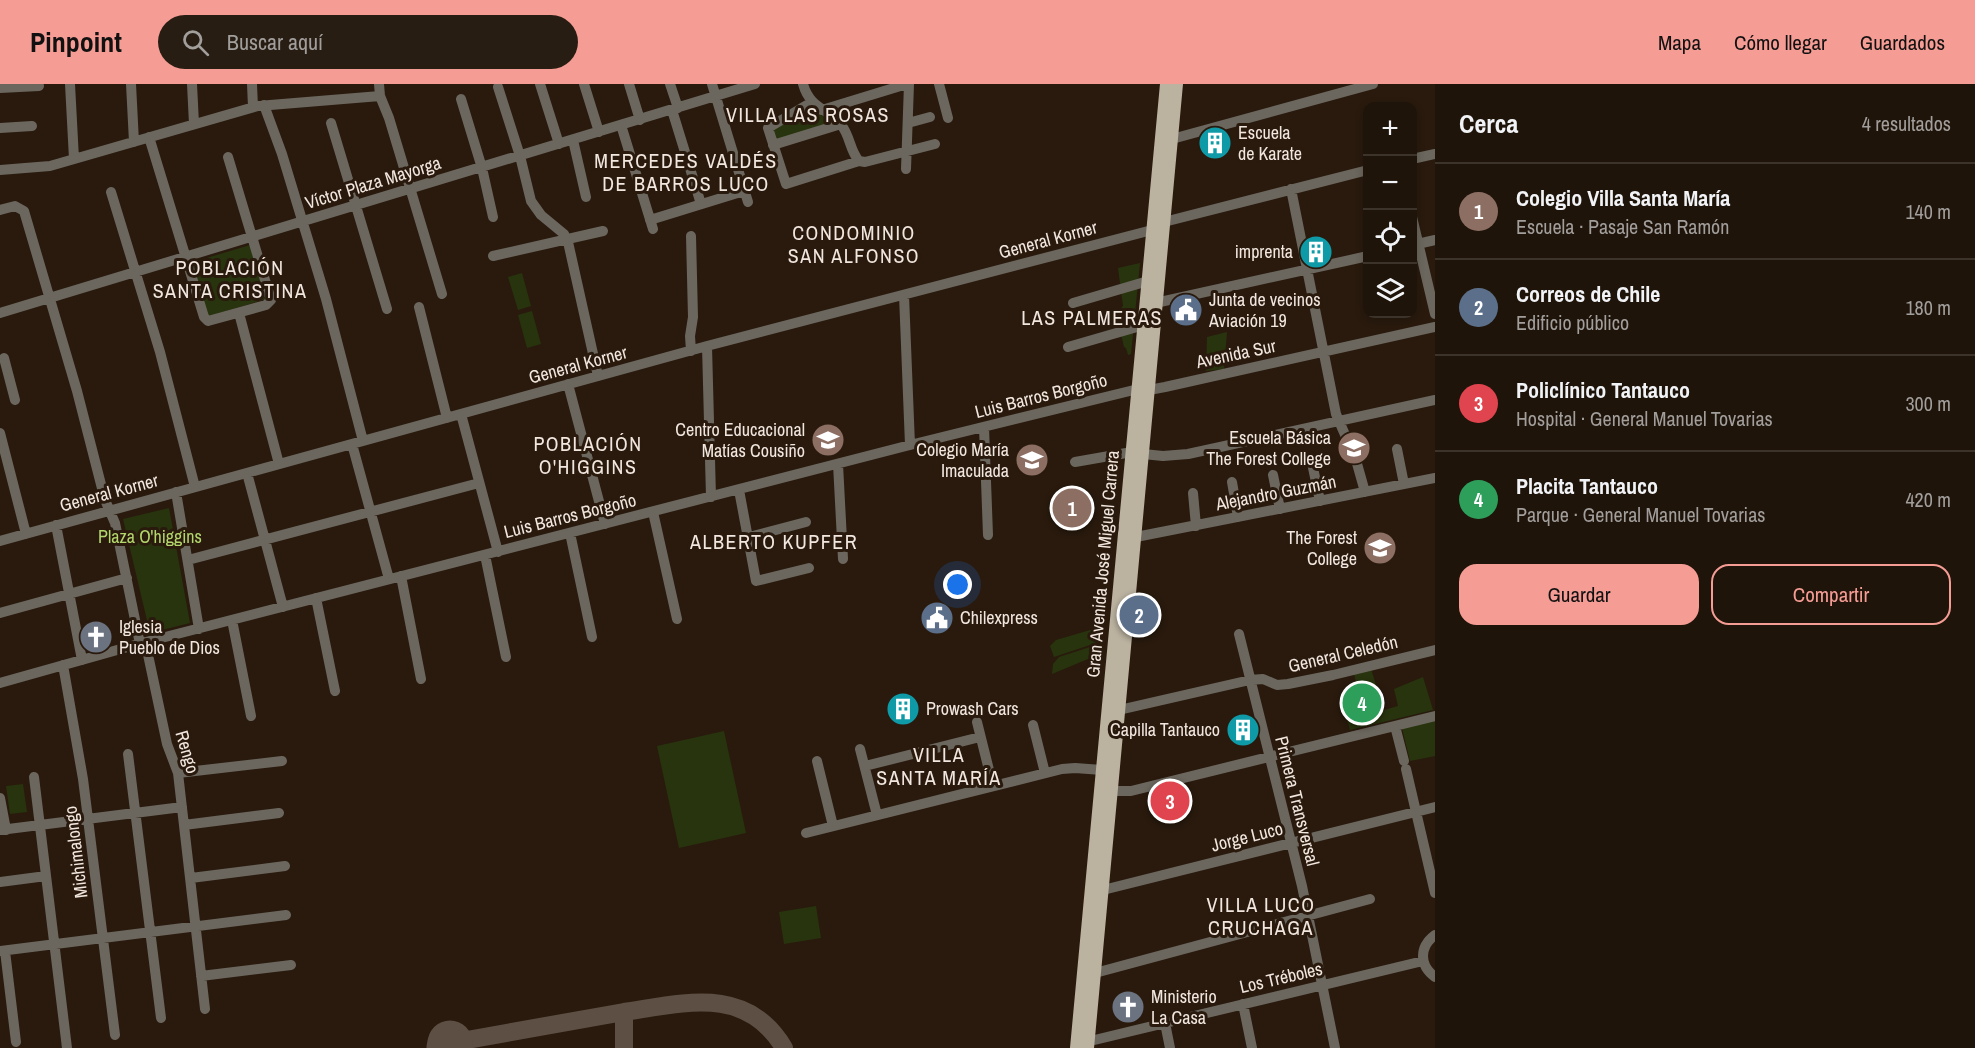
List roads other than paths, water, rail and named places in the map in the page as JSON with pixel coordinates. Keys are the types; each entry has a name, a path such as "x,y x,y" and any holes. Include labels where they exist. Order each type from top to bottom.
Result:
{"main road":[{"name":"Gran Avenida José Miguel Carrera","path":"1143,389 1144,326 1151,304 1148,281 1166,84"},
{"name":"Gran Avenida José Miguel Carrera","path":"1089,972 1103,890 1119,710 1137,453 1151,304 1164,222 1177,84"},
{"name":"Gran Avenida José Miguel Carrera","path":"1082,1045 1102,770 1130,537"}],"street":[{"path":"70,84 74,159"},
{"path":"131,84 134,142"},
{"path":"192,84 194,124"},
{"path":"252,84 258,106 280,148 336,336 371,512 389,579"},
{"path":"379,84 380,96 389,118 442,294"},
{"path":"540,84 559,144"},
{"path":"584,84 599,132"},
{"path":"629,84 640,120"},
{"path":"670,84 672,110 698,205"},
{"path":"621,125 651,224 698,205 746,196 712,84"},
{"name":"Víctor Plaza Mayorga","path":"0,314 755,84"},
{"path":"803,84 812,102 841,124 859,161"},
{"path":"822,110 908,84 906,169"},
{"path":"939,84 948,118"},
{"path":"1172,139 1370,84"},
{"path":"0,88 39,86"},
{"path":"498,87 520,156 529,196 541,215 567,239 598,376"},
{"path":"0,170 46,167 258,106 380,96"},
{"path":"461,99 482,168 493,217"},
{"path":"812,102 768,128 786,184 859,161 865,162 936,144"},
{"path":"908,123 930,117"},
{"path":"331,123 387,309"},
{"path":"773,145 841,124"},
{"path":"0,128 32,126"},
{"path":"149,137 204,317 207,320 239,313 270,302 228,157"},
{"path":"573,140 586,197"},
{"path":"1417,158 1435,154"},
{"name":"General Korner","path":"0,541 707,346 1152,230 1164,222 1363,171"},
{"path":"1291,189 1338,422 1356,460 1365,492"},
{"path":"111,192 168,380 195,487"},
{"name":"Rengo","path":"0,210 15,206 20,208 24,214 77,391 105,500 115,524 139,639 147,650 167,744 178,773 205,1009"},
{"path":"493,256 603,231"},
{"path":"691,236 693,317 690,336 691,351"},
{"path":"1417,244 1435,240"},
{"path":"1417,252 1435,314"},
{"path":"1151,304 1363,257"},
{"path":"1073,303 1148,281"},
{"path":"904,295 910,445"},
{"path":"419,307 447,418"},
{"path":"239,313 279,464"},
{"path":"1068,347 1144,326"},
{"name":"Avenida Sur","path":"1143,389 1435,327"},
{"path":"707,346 711,497"},
{"path":"4,358 5,384 15,400"},
{"path":"568,384 604,524"},
{"name":"Luis Barros Borgoño","path":"0,682 199,628 910,445 1143,389"},
{"path":"1075,462 1137,453 1163,456 1188,454 1435,400"},
{"path":"461,414 498,552"},
{"path":"984,427 988,536"},
{"path":"0,433 26,534"},
{"path":"1397,449 1404,484"},
{"path":"1312,463 1320,501"},
{"path":"838,464 843,560"},
{"path":"247,473 283,607"},
{"path":"1273,475 1280,509"},
{"name":"Alejandro Guzmán","path":"1130,537 1435,478"},
{"path":"1232,482 1238,517"},
{"path":"188,560 479,483"},
{"path":"739,489 756,581 809,568"},
{"path":"176,492 199,628"},
{"path":"1193,493 1196,526"},
{"path":"653,512 677,619"},
{"path":"748,537 806,522"},
{"path":"56,525 81,660"},
{"path":"570,533 592,637"},
{"path":"485,555 506,657"},
{"path":"401,576 421,679"},
{"path":"0,613 127,578"},
{"path":"316,598 335,691"},
{"path":"232,620 251,716"},
{"name":"Primera Transversal","path":"1239,634 1308,915 1335,1048"},
{"name":"General Celedón","path":"1119,710 1250,680 1263,679 1276,685 1288,684 1435,650"},
{"name":"Michimalongo","path":"63,665 77,738 114,1035"},
{"path":"1112,791 1131,791 1435,716"},
{"path":"976,722 993,786"},
{"path":"1033,725 1045,773"},
{"path":"1395,726 1435,893"},
{"path":"865,766 980,737"},
{"path":"860,748 877,815"},
{"path":"128,754 161,1018"},
{"path":"178,773 282,761"},
{"path":"817,761 833,826"},
{"path":"806,833 1045,773 1070,768 1102,770"},
{"path":"34,777 68,1048"},
{"path":"0,798 3,830 182,807"},
{"name":"Jorge Luco","path":"1103,890 1435,807"},
{"path":"184,825 279,813"},
{"path":"191,878 285,866"},
{"path":"0,882 46,876"},
{"path":"1089,972 1370,899"},
{"path":"16,1042 3,951 286,915"},
{"path":"1435,935 1425,946 1423,961 1426,969 1435,977"},
{"name":"Los Tréboles","path":"1082,1045 1423,961"},
{"path":"201,976 291,965"},
{"path":"1243,1004 1252,1048"},
{"path":"1165,1023 1170,1048"}],"place":[{"name":"Escuela de Karate","path":"1215,143"},
{"name":"imprenta","path":"1316,252"},
{"name":"Junta de vecinos Aviación 19","path":"1186,310"},
{"name":"Centro Educacional Matías Cousiño","path":"828,440"},
{"name":"Escuela Básica The Forest College","path":"1354,448"},
{"name":"Colegio María Imaculada","path":"1032,460"},
{"name":"Colegio Villa Santa María","path":"1072,508"},
{"name":"The Forest College","path":"1380,548"},
{"name":"Correos de Chile","path":"1139,615"},
{"name":"Chilexpress","path":"937,618"},
{"name":"Iglesia Pueblo de Dios","path":"96,637"},
{"name":"Placita Tantauco","path":"1362,703"},
{"name":"Prowash Cars","path":"903,709"},
{"name":"Capilla Tantauco","path":"1243,730"},
{"name":"Policlínico Tantauco","path":"1170,801"},
{"name":"Ministerio La Casa","path":"1128,1007"}],"district":[{"name":"VILLA LAS ROSAS","path":"808,115"},
{"name":"MERCEDES VALDÉS DE BARROS LUCO","path":"686,172"},
{"name":"CONDOMINIO SAN ALFONSO","path":"854,244"},
{"name":"POBLACIÓN SANTA CRISTINA","path":"230,280"},
{"name":"LAS PALMERAS","path":"1092,318"},
{"name":"POBLACIÓN O'HIGGINS","path":"588,456"},
{"name":"ALBERTO KUPFER","path":"774,542"},
{"name":"VILLA SANTA MARÍA","path":"939,766"},
{"name":"VILLA LUCO CRUCHAGA","path":"1261,916"}],"park label":[{"name":"Plaza O'higgins","path":"150,537"}]}
